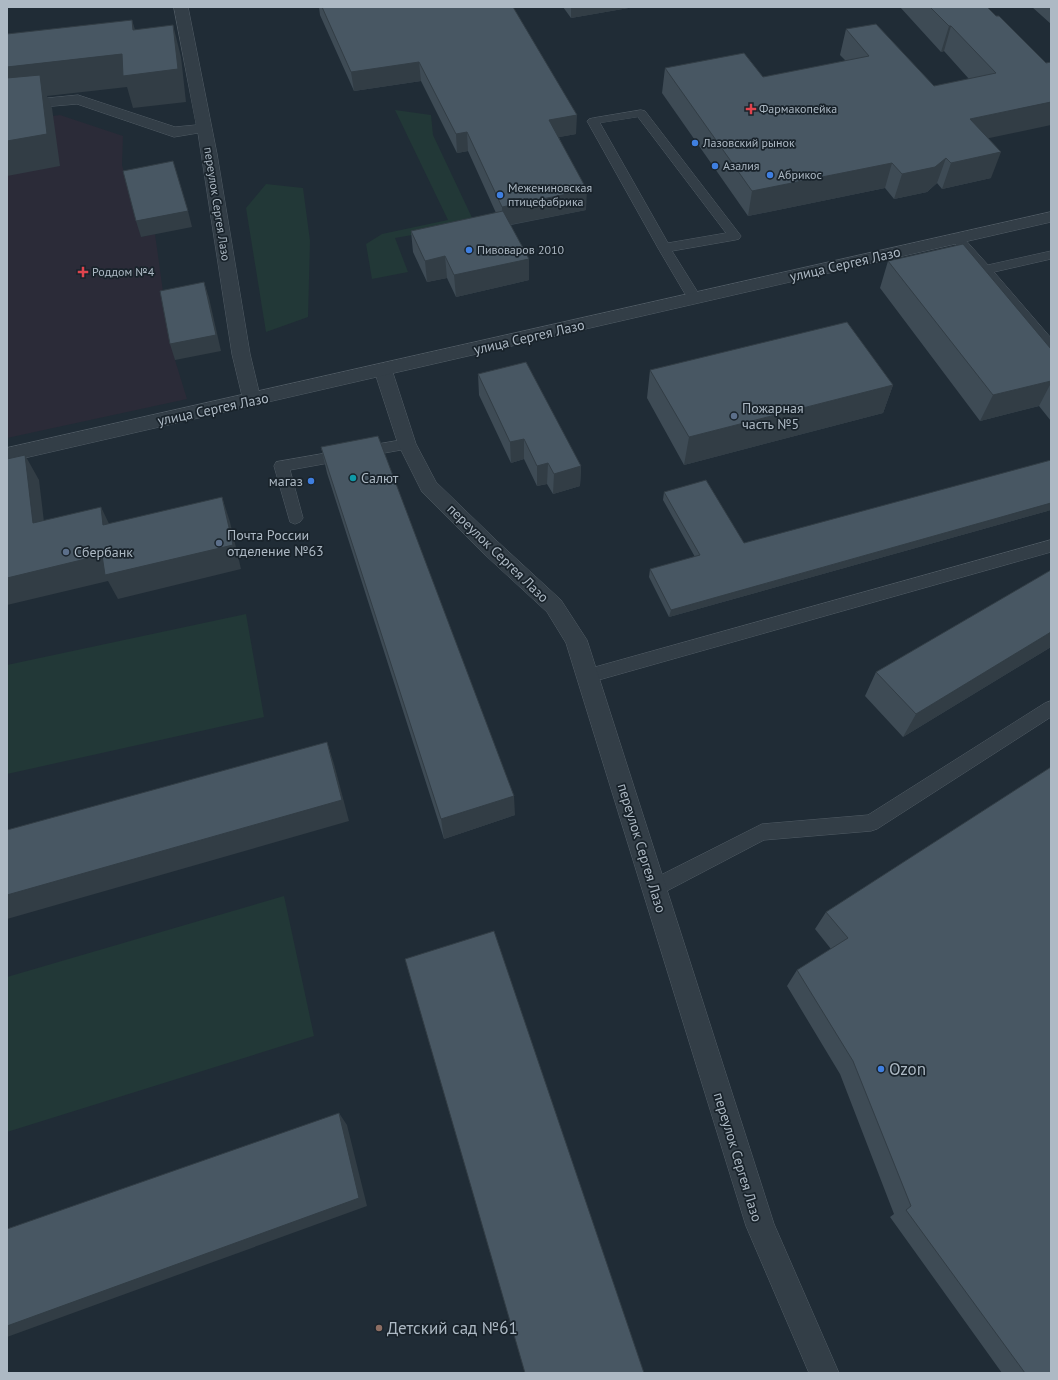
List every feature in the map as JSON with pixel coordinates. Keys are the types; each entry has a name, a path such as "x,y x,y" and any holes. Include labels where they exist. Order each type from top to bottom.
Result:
{"street":[{"name":"переулок Сергея Лазо","path":"181,7 204,128 241,354 252,400"},
{"path":"7,106 78,99 174,132 204,128"},
{"name":"улица Сергея Лазо","path":"7,455 1051,217"},
{"name":"переулок Сергея Лазо","path":"383,370 408,444 429,486 490,547 554,606 576,640 760,1226 824,1373"}],"lane":[{"path":"664,248 735,236 641,113 593,121 664,248 695,299"},
{"path":"957,238 1051,347"},
{"path":"985,270 1051,255"},
{"path":"295,518 282,466 408,444"},
{"path":"588,676 1051,546"},
{"path":"654,888 762,832 871,823 1051,708"}],"shaded area":[{"name":"Роддом №4","path":"60,115 123,136 122,165 141,237 155,234 165,306 175,360 187,399 7,438 7,122"}],"green space":[{"path":"395,110 431,115 433,135 475,224 395,238 408,272 372,279 366,244 382,234 448,220"},
{"path":"266,184 303,188 310,241 308,317 266,332 246,208"},
{"path":"246,614 264,717 7,774 7,665"},
{"path":"284,896 314,1036 7,1132 7,977"}],"building":[{"path":"322,7 513,7 577,115 549,120 587,190 502,207 467,132 456,134 419,62 351,72"},
{"path":"930,7 987,7 996,16 999,16 1046,63 1051,62 1051,102 970,119 1001,152 951,163 946,158 935,167 902,174 892,163 752,191 665,68 744,53 763,77 869,56 846,29 876,24 934,86 996,73 951,26 949,26"},
{"path":"132,20 133,30 173,25 178,69 123,76 122,54 7,67 7,34"},
{"path":"40,75 47,134 7,141 7,78"},
{"path":"173,161 188,211 136,221 123,171"},
{"path":"503,211 529,259 454,275 445,256 425,261 411,231"},
{"path":"963,244 1051,349 1051,381 993,395 888,261"},
{"path":"204,282 216,335 170,344 160,291"},
{"path":"847,322 893,385 689,437 650,370"},
{"path":"526,362 581,466 554,474 548,463 537,466 524,439 510,442 478,374"},
{"path":"378,436 514,796 441,819 321,447"},
{"path":"25,455 33,523 101,507 103,525 222,497 233,545 105,575 102,555 7,578 7,459"},
{"path":"1051,460 1051,503 671,610 650,569 700,555 664,492 706,480 744,543"},
{"path":"1051,570 1051,632 916,714 876,672"},
{"path":"327,742 342,800 7,895 7,830"},
{"path":"1051,767 1051,1373 1025,1373 906,1210 911,1206 853,1061 797,970 848,938 826,912"},
{"path":"494,931 644,1373 525,1373 405,959"},
{"path":"339,1113 359,1198 7,1326 7,1229"}],"place":[{"name":"Фармакопейка","path":"751,109"},
{"name":"Лазовский рынок","path":"695,143"},
{"name":"Азалия","path":"715,166"},
{"name":"Абрикос","path":"770,175"},
{"name":"Межениновская птицефабрика","path":"500,195"},
{"name":"Пивоваров 2010","path":"469,250"},
{"name":"Роддом №4","path":"83,272"},
{"name":"Пожарная часть №5","path":"734,416"},
{"name":"Салют","path":"353,478"},
{"name":"магаз","path":"311,481"},
{"name":"Почта России отделение №63","path":"219,543"},
{"name":"Сбербанк","path":"66,552"},
{"name":"Ozon","path":"881,1069"},
{"name":"Детский сад №61","path":"379,1328"}]}
